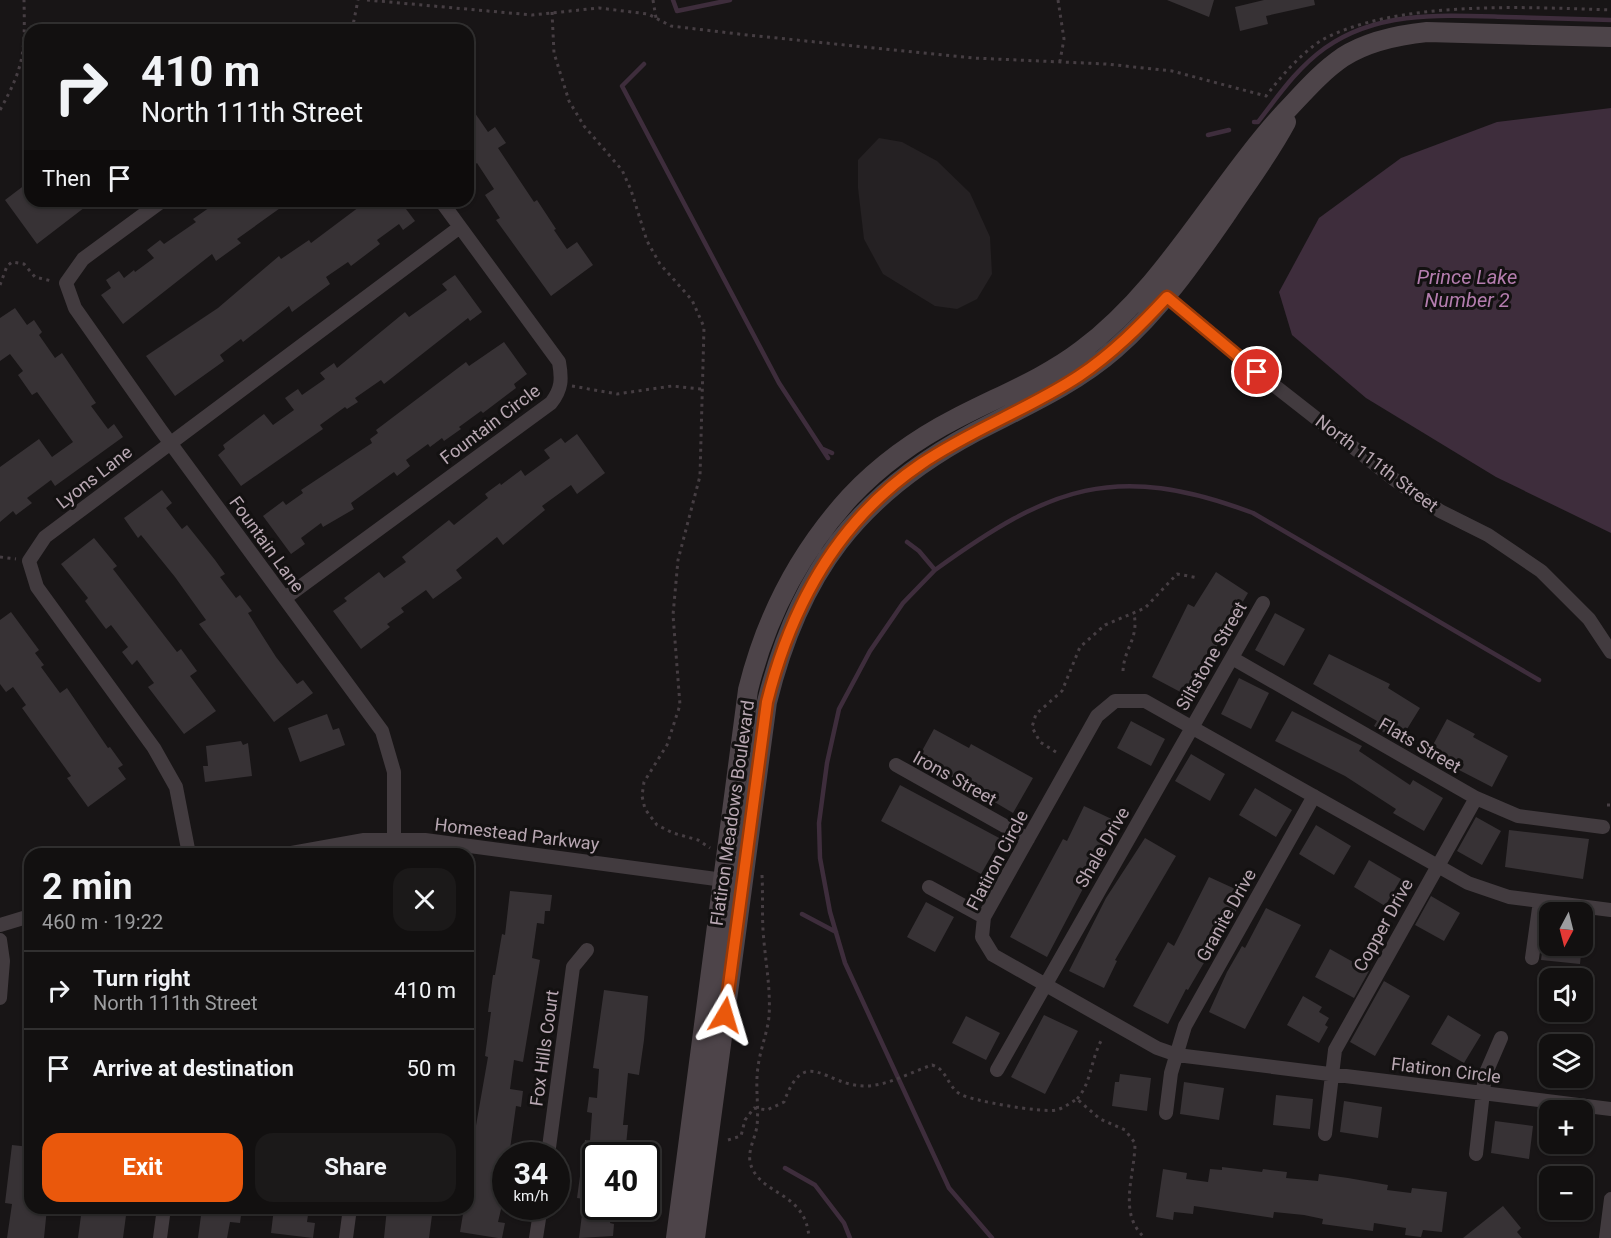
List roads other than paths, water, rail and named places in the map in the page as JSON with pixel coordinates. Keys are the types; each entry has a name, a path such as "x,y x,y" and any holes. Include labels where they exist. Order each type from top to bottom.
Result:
{"street":[{"path":"1152,283 1263,137 1302,94 1343,57 1367,45 1398,35 1455,31 1611,37"},
{"path":"1167,297 1274,145 1302,94"},
{"name":"Fountain Lane","path":"154,207 83,260 66,283 75,308 170,442 382,731 393,772 394,847"},
{"name":"Fountain Circle","path":"285,598 551,404 560,392 562,377 559,362 445,207"},
{"name":"Lyons Lane","path":"188,848 176,787 154,748 37,587 29,561 45,537 460,227"},
{"name":"North 111th Street","path":"1152,283 1395,480 1440,511 1488,534 1541,571 1589,619 1611,652"},
{"name":"Flatiron Meadows Boulevard","path":"696,1238 733,881 745,710 753,671 778,602 813,542 852,495 907,449 955,419 1045,374 1083,350 1152,283"},
{"name":"Flatiron Meadows Boulevard","path":"676,1238 733,881 767,702 778,659 807,590 840,540 887,490 920,465 1078,376 1114,350 1167,297"},
{"name":"Siltstone Street","path":"1191,727 1263,603"},
{"name":"Flats Street","path":"1232,658 1476,798 1518,816 1603,827"},
{"name":"Flatiron Circle","path":"1611,910 1509,897 1468,884 1145,701 1115,701 1097,716 984,917 982,937 993,955 1157,1048 1177,1054 1611,1109"},
{"name":"Shale Drive","path":"997,1070 1191,727"},
{"name":"Irons Street","path":"896,765 1028,839"},
{"name":"Granite Drive","path":"1166,1113 1177,1054 1185,1026 1314,796"},
{"name":"Copper Drive","path":"1325,1134 1335,1050 1476,798"},
{"name":"Homestead Parkway","path":"319,848 364,840 394,847 425,840 733,881"},
{"path":"929,887 984,917"},
{"path":"1532,958 1540,901"},
{"path":"0,925 24,918"},
{"path":"0,940 3,961 0,998"},
{"name":"Fox Hills Court","path":"550,1142 573,967 586,950"},
{"path":"1476,1154 1483,1093 1490,1058 1501,1038"},
{"path":"1606,1238 1611,1199"},
{"path":"160,1238 163,1214"},
{"path":"346,1238 349,1214"},
{"path":"537,1238 539,1220"}],"water":[{"name":"Prince Lake Number 2","path":"1611,108 1611,533 1496,477 1366,398 1292,335 1279,292 1319,218 1401,158 1497,122"}],"waterway":[{"path":"673,0 677,11 730,0"},
{"path":"1254,122 1258,122 1288,83 1315,56 1345,36 1367,27 1389,21 1435,16 1611,20"},
{"path":"644,64 622,86 779,383 828,458"},
{"path":"1208,135 1229,130"},
{"path":"823,449 832,453"},
{"path":"935,570 1014,519 1050,502 1085,491 1122,486 1161,488 1204,497 1253,513 1539,680"},
{"path":"907,542 919,551 935,570 903,603 870,651 839,709 827,763 819,823 820,858 830,912 845,963 949,1188 992,1238"},
{"path":"802,914 836,932"},
{"path":"785,1168 815,1185 844,1223 850,1238"}]}
